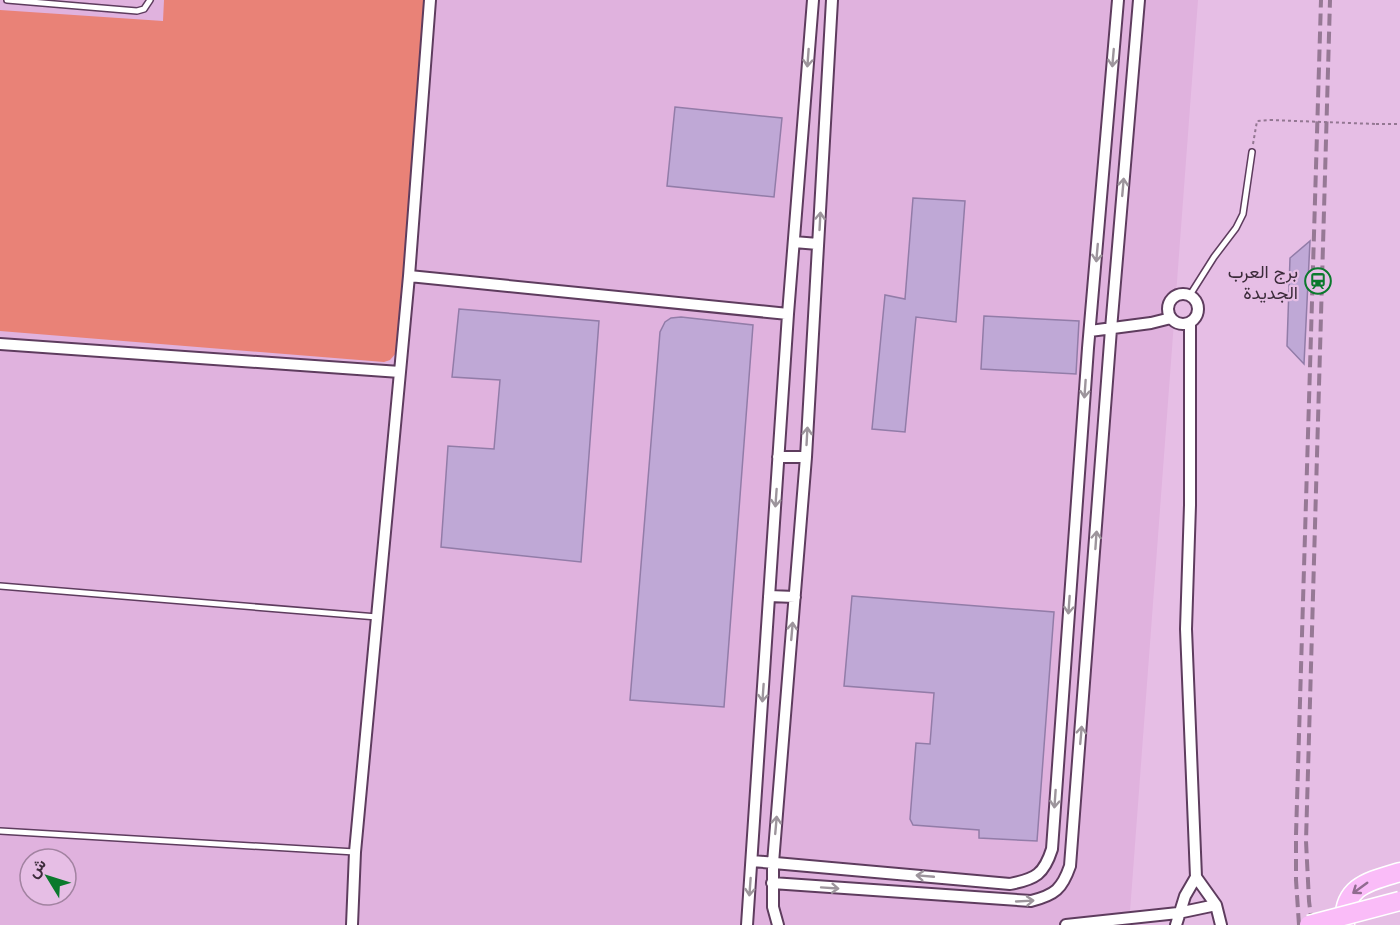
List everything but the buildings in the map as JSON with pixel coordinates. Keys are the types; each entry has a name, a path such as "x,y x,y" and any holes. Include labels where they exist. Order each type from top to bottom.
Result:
{"highway":[{"path":"1345,925 1344,911 1347,902 1359,887 1371,880 1400,872"},
{"path":"1310,925 1400,901"}],"street":[{"path":"352,925 355,852 409,276 430,0"},
{"path":"747,925 788,314 813,0"},
{"path":"777,925 773,907 773,862 806,457 832,0"},
{"path":"752,861 1011,884 1028,880 1047,867 1052,849 1090,331 1118,0"},
{"path":"772,883 1031,902 1059,890 1066,878 1070,866 1139,0"},
{"path":"1108,120 1128,121"},
{"path":"794,242 818,244"},
{"path":"409,276 788,314"},
{"path":"1180,294 1190,295 1199,307 1197,316 1190,323 1179,324 1171,318 1168,306 1172,298 1180,294"},
{"path":"1090,331 1171,318"},
{"path":"1176,925 1178,912 1196,877 1186,629 1190,494 1190,323"},
{"path":"0,344 400,372"},
{"path":"778,457 806,457"},
{"path":"769,596 795,597"},
{"path":"1196,877 1216,905 1221,925"},
{"path":"1066,925 1178,912 1216,905"}],"lane":[{"path":"7,0 137,11 144,9 150,0"},
{"path":"1190,295 1214,256 1236,228 1243,214 1252,152"},
{"path":"0,586 377,617"},
{"path":"0,831 355,852"}],"path":[{"path":"1252,152 1257,121 1400,124"}],"shaded area":[{"path":"0,0 1198,0 1129,925 0,925"},
{"path":"164,0 426,0 397,352 390,360 384,362 0,331 0,10 163,21"}],"railway":[{"path":"1299,925 1296,835 1321,0"},
{"path":"1312,925 1306,841 1330,0"}],"place":[{"name":"برج العرب الجديدة","path":"1318,281"}]}
